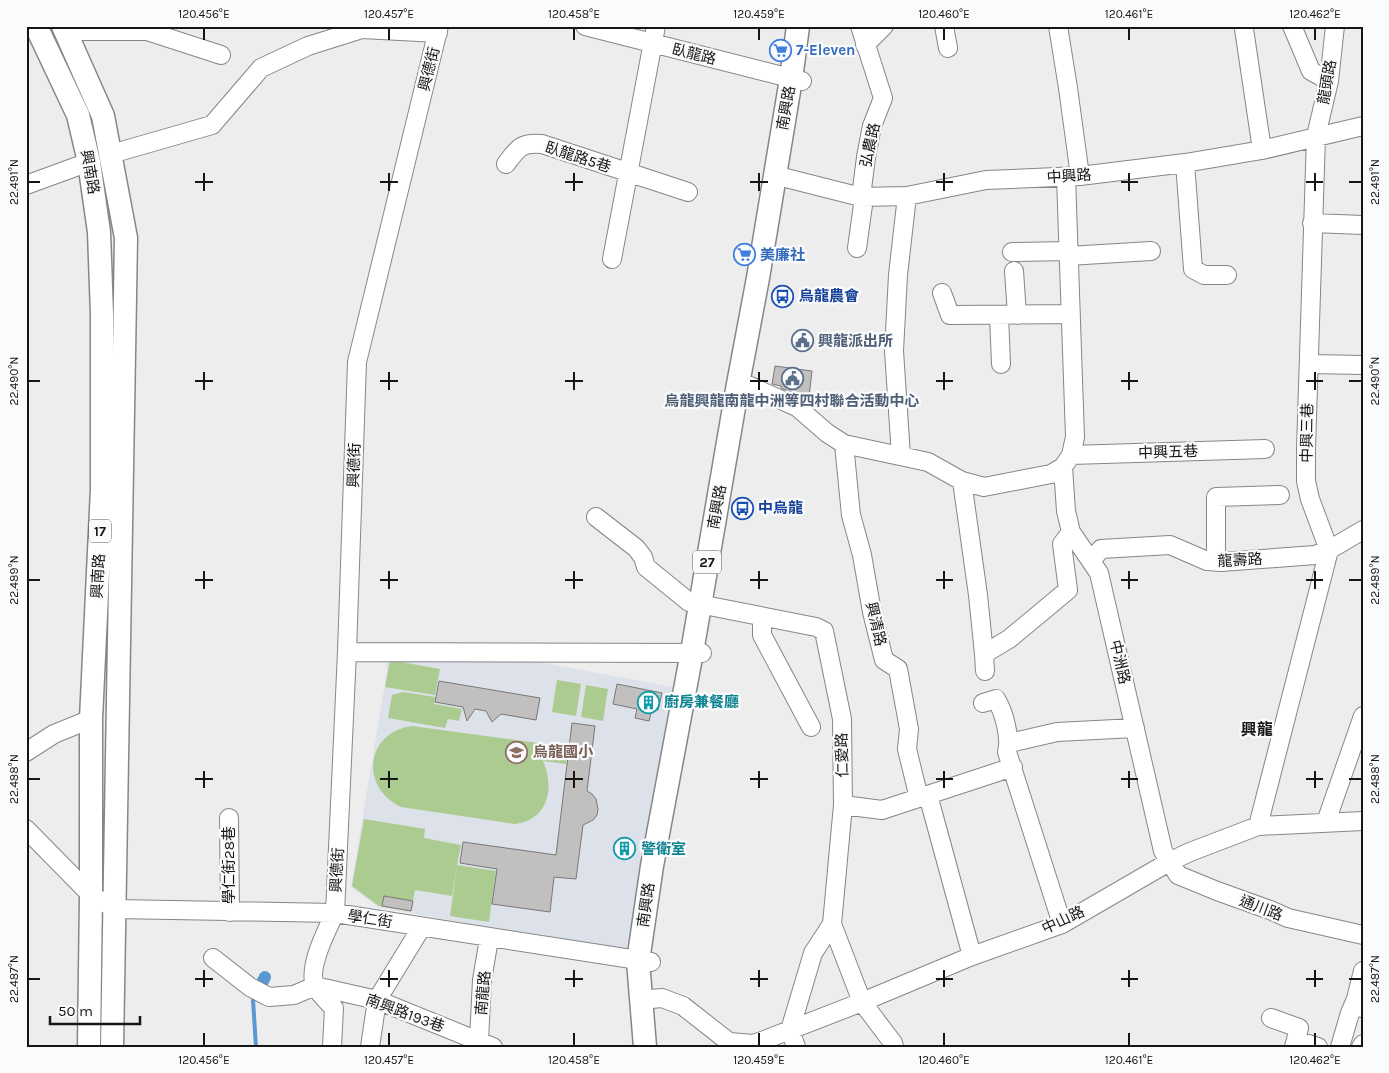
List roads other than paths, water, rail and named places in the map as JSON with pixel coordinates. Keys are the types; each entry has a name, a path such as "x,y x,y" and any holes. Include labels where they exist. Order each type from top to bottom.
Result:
{"main road":[{"name":"興南路","path":"36,26 78,115 89,162 99,232 102,314 102,489 91,719 92,895 89,1047"},
{"name":"南興路","path":"797,80 798,26"},
{"name":"南興路","path":"645,1047 644,962 664,867 704,606 797,80 810,26"},
{"name":"興南路","path":"65,29 103,116 126,238 112,1047"},
{"name":"南興路","path":"645,1000 656,1047"}],"street":[{"name":"臥龍路","path":"585,26 654,35 797,80"},
{"name":"弘農路","path":"857,248 863,206 861,197 866,157 872,126 883,98 860,26"},
{"path":"865,45 884,26"},
{"path":"944,26 948,48"},
{"path":"744,385 798,407 844,444 928,462 962,481 984,486 1051,474 1067,461 1075,437 1068,253 1073,177 1068,88 1058,26"},
{"path":"1292,26 1311,71 1329,81"},
{"name":"龍頭路","path":"1316,136 1329,81 1335,26"},
{"path":"110,154 212,125 261,68 308,46 362,28 438,30"},
{"path":"65,29 147,30 221,55"},
{"path":"1244,29 1262,150"},
{"name":"興德街","path":"335,914 348,652 358,362 438,30"},
{"name":"臥龍路5巷","path":"612,259 654,35"},
{"name":"中興路","path":"781,176 861,197 907,196 986,180 1073,177 1185,163 1262,150 1363,126"},
{"name":"中興三巷","path":"1316,136 1306,481 1329,550"},
{"name":"臥龍路5巷","path":"506,164 517,149 528,143 542,144 688,192"},
{"path":"26,185 89,162"},
{"path":"1185,163 1193,269 1204,275 1227,275"},
{"path":"901,456 894,351 898,275 907,196"},
{"path":"1312,223 1363,225"},
{"path":"1012,252 1151,251"},
{"path":"1014,271 1017,315"},
{"path":"942,293 950,315 1070,314"},
{"path":"998,315 1001,364"},
{"path":"1309,364 1363,365"},
{"name":"興清路","path":"844,444 851,515 862,556 872,612 884,660 898,669 909,729 907,749 923,796"},
{"name":"中興五巷","path":"1067,461 1264,450"},
{"name":"中洲路","path":"1067,461 1066,512 1071,532 1099,573 1163,851 1169,862"},
{"path":"962,481 978,595 984,662 1068,590 1062,544 1071,532"},
{"path":"1216,562 1216,497 1280,495"},
{"name":"仁愛路","path":"596,517 636,548 646,567 689,602 816,627 824,631 842,719 843,805 832,924 862,1002"},
{"name":"龍壽路","path":"1092,562 1102,549 1170,544 1207,561 1216,562 1315,555 1329,550 1363,530"},
{"path":"1258,826 1329,550"},
{"path":"762,617 762,634 811,727"},
{"path":"348,652 697,653"},
{"path":"983,703 996,700 1000,706 1010,743 1007,752 1062,924"},
{"path":"1326,822 1363,716"},
{"path":"26,752 54,734 91,719"},
{"path":"1010,743 1057,732 1135,728"},
{"path":"843,805 882,810 1013,767"},
{"path":"923,796 972,956"},
{"name":"學仁街28巷","path":"229,818 230,912"},
{"name":"中山路","path":"645,1000 662,998 683,1006 729,1042 754,1044 972,956 1062,924 1169,862 1258,826 1363,821"},
{"path":"26,829 92,895 115,910"},
{"name":"通川路","path":"1169,862 1178,875 1217,891 1288,918 1363,936"},
{"name":"學仁街","path":"115,910 335,914 644,962"},
{"path":"332,1047 334,1008 315,986 314,966 323,936 335,914"},
{"path":"796,1047 790,1030 813,954 832,924"},
{"path":"370,1047 377,1000 421,928"},
{"name":"南龍路","path":"483,1044 482,980 489,938"},
{"path":"213,958 250,987 269,997 294,994 315,986"},
{"path":"1340,1047 1350,1013 1359,1004 1363,971"},
{"name":"南興路193巷","path":"315,986 377,1000 483,1044"},
{"path":"862,1002 893,1043 894,1047"},
{"path":"1271,1018 1299,1028 1295,1043 1318,1047"}],"waterway":[{"path":"262,983 265,977"},
{"path":"253,1000 256,1047"}],"place":[{"name":"7-Eleven","path":"780,50"},
{"name":"美廉社","path":"744,255"},
{"name":"烏龍農會","path":"783,296"},
{"name":"興龍派出所","path":"802,341"},
{"name":"烏龍興龍南龍中洲等四村聯合活動中心","path":"792,378"},
{"name":"中烏龍","path":"742,508"},
{"name":"廚房兼餐廳","path":"648,702"},
{"name":"烏龍國小","path":"517,752"},
{"name":"警衛室","path":"625,849"}],"district":[{"name":"興龍","path":"1257,729"}]}
